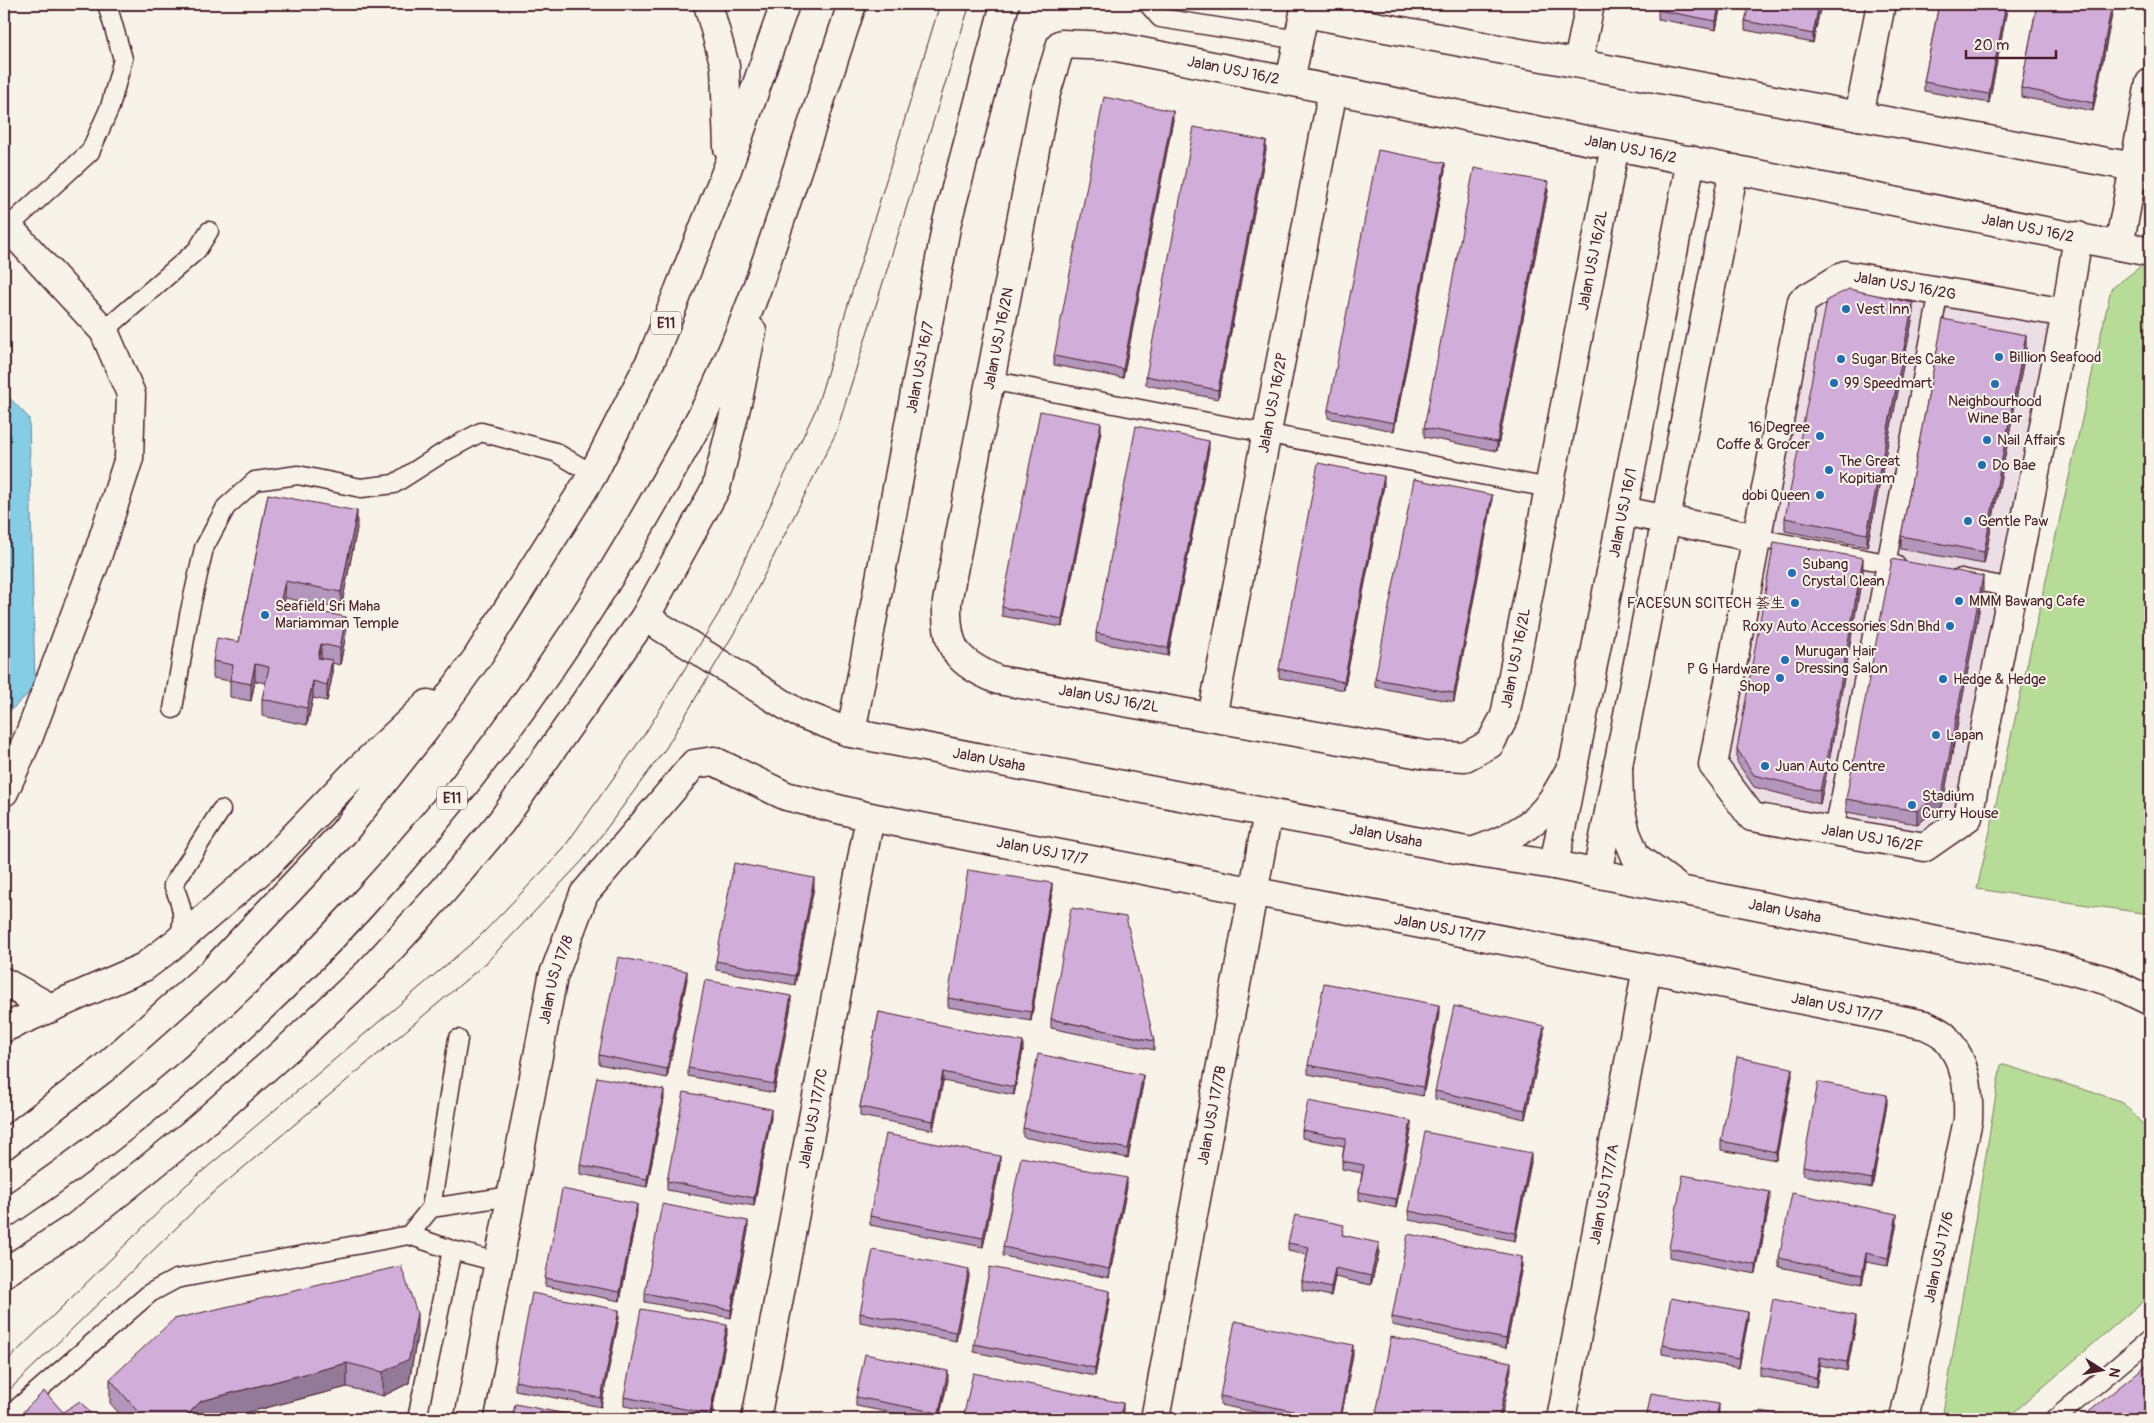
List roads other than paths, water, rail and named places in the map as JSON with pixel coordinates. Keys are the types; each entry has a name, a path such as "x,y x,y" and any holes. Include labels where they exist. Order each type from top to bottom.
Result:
{"main road":[{"path":"708,4 725,66 728,167"},
{"name":"E11","path":"4,1145 103,1069 212,972 343,833 427,727 477,658 593,474 652,358 728,167 785,4"},
{"name":"E11","path":"4,1214 69,1170 182,1080 258,1010 345,924 416,842 487,755 554,662 609,578 674,467 716,387 764,270 852,4"},
{"name":"Jalan USJ 16/7","path":"851,733 947,222 1005,4"},
{"path":"1578,63 1590,4"},
{"path":"1859,116 1881,4"},
{"path":"1290,81 1306,8 1578,63 2134,167"},
{"name":"Jalan USJ 16/2N","path":"981,672 962,658 950,644 946,625 947,602 1046,93 1061,44 1112,46"},
{"name":"Jalan USJ 16/2","path":"1112,46 1692,160 1734,170 2078,236 2150,252"},
{"path":"2119,246 2150,83"},
{"name":"Jalan USJ 16/2P","path":"1212,717 1333,90"},
{"name":"Jalan USJ 16/2L","path":"981,672 998,680 1426,755 1465,757 1490,744 1505,716 1615,146"},
{"name":"Jalan USJ 16/1","path":"1554,865 1692,160"},
{"path":"1597,874 1734,170"},
{"path":"4,792 29,736 97,557 130,458 131,394 104,330 6,225"},
{"name":"Jalan USJ 16/2F","path":"1713,765 1752,816 1925,847 1968,817 2066,313 2078,236"},
{"path":"4,1273 77,1226 190,1135 294,1043 369,972 444,890 501,822 645,617 716,488 739,395 764,270"},
{"name":"Jalan USJ 16/2G","path":"1713,765 1802,302 1845,275 2066,313"},
{"path":"1623,512 1757,538"},
{"name":"Jalan Usaha","path":"645,617 796,712 851,733 1472,852 1554,865 2033,960 2109,981 2150,1001"},
{"path":"4,1028 144,967 177,942 267,865 359,769 477,658"},
{"name":"Jalan USJ 17/8","path":"469,1419 553,977 584,894 694,764 714,761 786,796 870,817"},
{"path":"1472,852 1502,841 1531,823 1550,804 1574,763"},
{"path":"1618,764 1619,804 1626,834 1636,857 1680,890"},
{"name":"Jalan USJ 17/7B","path":"1156,1419 1268,813"},
{"name":"Jalan USJ 17/7","path":"870,817 1647,968 1925,1025 1945,1036 1965,1071 1969,1094"},
{"name":"Jalan USJ 17/7C","path":"756,1419 870,817"},
{"name":"Jalan USJ 17/7A","path":"1561,1419 1647,968"},
{"path":"4,982 51,1008"},
{"name":"Jalan USJ 17/6","path":"1904,1419 1968,1120 1969,1094"}],"lane":[{"path":"6,225 90,152 110,107 123,59 107,4"},
{"path":"1148,4 1160,18 1299,40"},
{"path":"104,330 197,250 209,231"},
{"path":"1834,831 1939,292"},
{"path":"990,380 1548,488"},
{"path":"174,709 189,615 204,548 226,507 255,481 298,475 360,488 394,484 444,452 480,432 555,452 593,474"},
{"path":"1757,538 1916,569"},
{"path":"1944,575 2012,588"},
{"path":"177,942 182,930 184,916 181,902 173,886 221,810"},
{"path":"181,902 192,907 218,908"},
{"path":"408,1235 431,1208 458,1039"},
{"path":"431,1208 510,1196"},
{"path":"5,1419 150,1293 176,1279 408,1235 452,1250 498,1262"},
{"path":"417,1419 452,1250"},
{"path":"2055,1419 2150,1339"}],"water":[{"path":"4,392 29,418 35,687 4,717"}],"tram line":[{"path":"4,1364 185,1186 478,938 560,853 646,732 719,613 816,409 940,4"},
{"path":"4,1395 205,1200 486,963 583,860 666,748 740,623 836,433 970,4"}],"place":[{"name":"Vest Inn","path":"1846,309"},
{"name":"Billion Seafood","path":"1999,357"},
{"name":"Sugar Bites Cake","path":"1841,359"},
{"name":"99 Speedmart","path":"1834,383"},
{"name":"Neighbourhood Wine Bar","path":"1995,384"},
{"name":"16 Degree Coffe & Grocer","path":"1820,436"},
{"name":"Nail Affairs","path":"1987,440"},
{"name":"Do Bae","path":"1982,465"},
{"name":"The Great Kopitiam","path":"1829,470"},
{"name":"dobi Queen","path":"1820,495"},
{"name":"Gentle Paw","path":"1968,521"},
{"name":"Subang Crystal Clean","path":"1792,573"},
{"name":"MMM Bawang Cafe","path":"1959,601"},
{"name":"FACESUN SCITECH 荟生","path":"1795,603"},
{"name":"Seafield Sri Maha Mariamman Temple","path":"265,615"},
{"name":"Roxy Auto Accessories Sdn Bhd","path":"1950,626"},
{"name":"Murugan Hair Dressing Salon","path":"1785,660"},
{"name":"P G Hardware Shop","path":"1780,678"},
{"name":"Hedge & Hedge","path":"1943,679"},
{"name":"Lapan","path":"1936,735"},
{"name":"Juan Auto Centre","path":"1765,766"},
{"name":"Stadium Curry House","path":"1912,805"}]}
